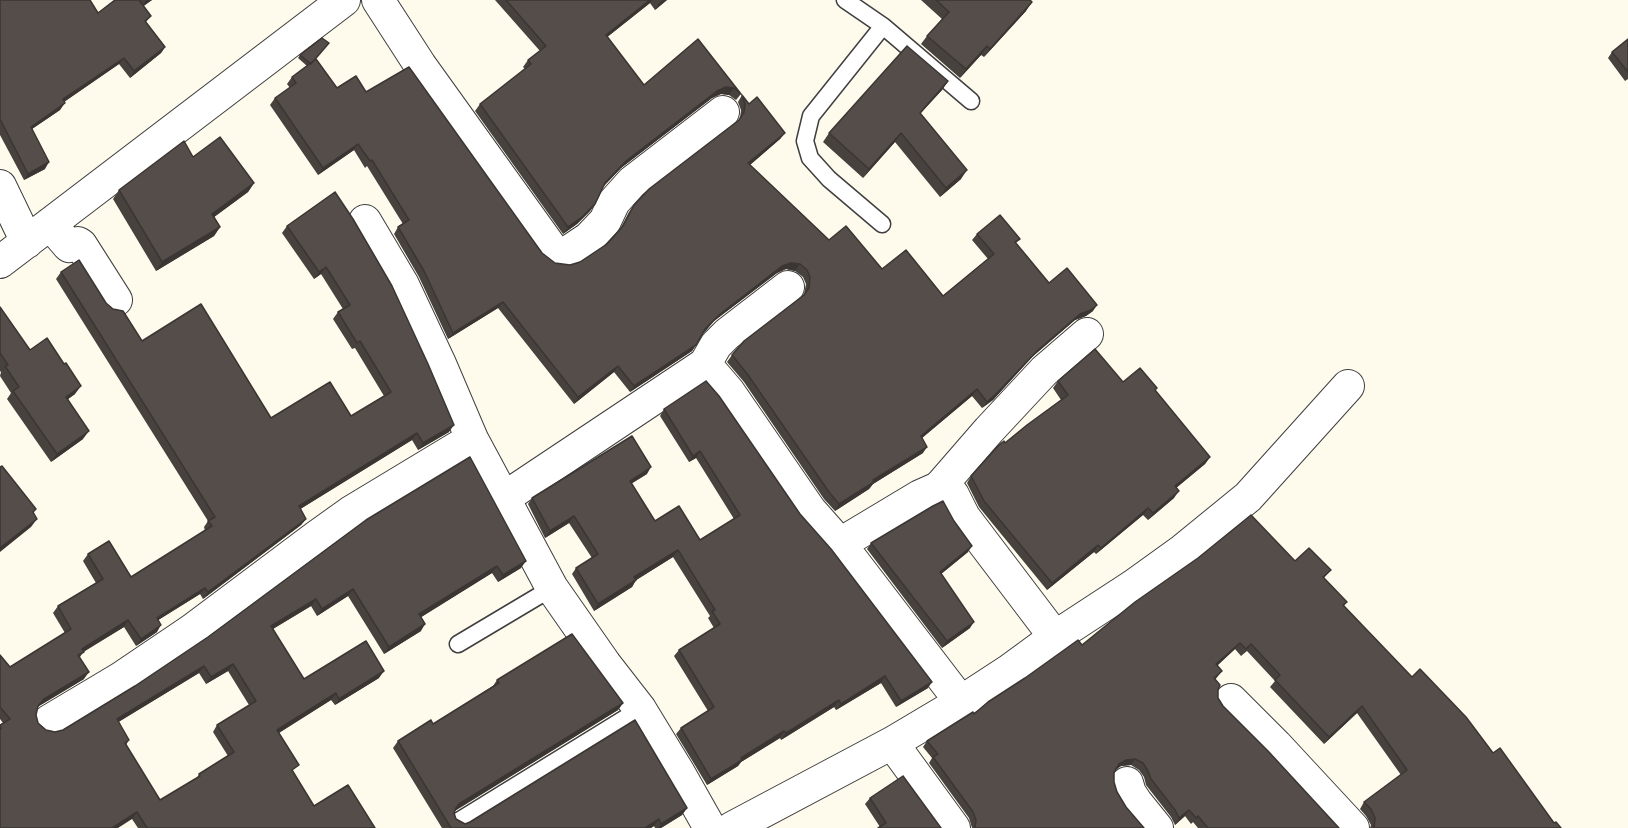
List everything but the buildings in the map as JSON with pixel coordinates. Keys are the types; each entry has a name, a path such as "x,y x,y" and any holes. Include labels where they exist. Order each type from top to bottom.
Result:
{"street":[{"path":"0,262 344,0"},
{"path":"378,0 420,65 552,249 560,254 565,255 589,238 605,221 614,202 632,182 723,112"},
{"path":"0,186 38,233 69,246 80,243 116,300"},
{"path":"364,221 403,285 472,439 552,588 605,664 730,827 892,743 961,702 1133,586 1183,550 1248,496 1348,386"},
{"path":"504,498 705,364 716,345 727,334 788,287"},
{"path":"840,544 920,496 938,488 1044,371 1087,334"},
{"path":"705,364 729,392 810,510 840,544 961,702"},
{"path":"48,721 120,678 192,630 351,512 472,439"},
{"path":"943,483 953,495 964,517 1055,637"},
{"path":"1231,700 1353,828"},
{"path":"892,743 954,828"},
{"path":"1127,783 1130,793 1156,828"}],"lane":[{"path":"845,0 883,26 971,101"},
{"path":"882,224 829,178 810,158 805,141 811,116 883,26"},
{"path":"458,644 552,588"},
{"path":"460,820 640,710"}]}
